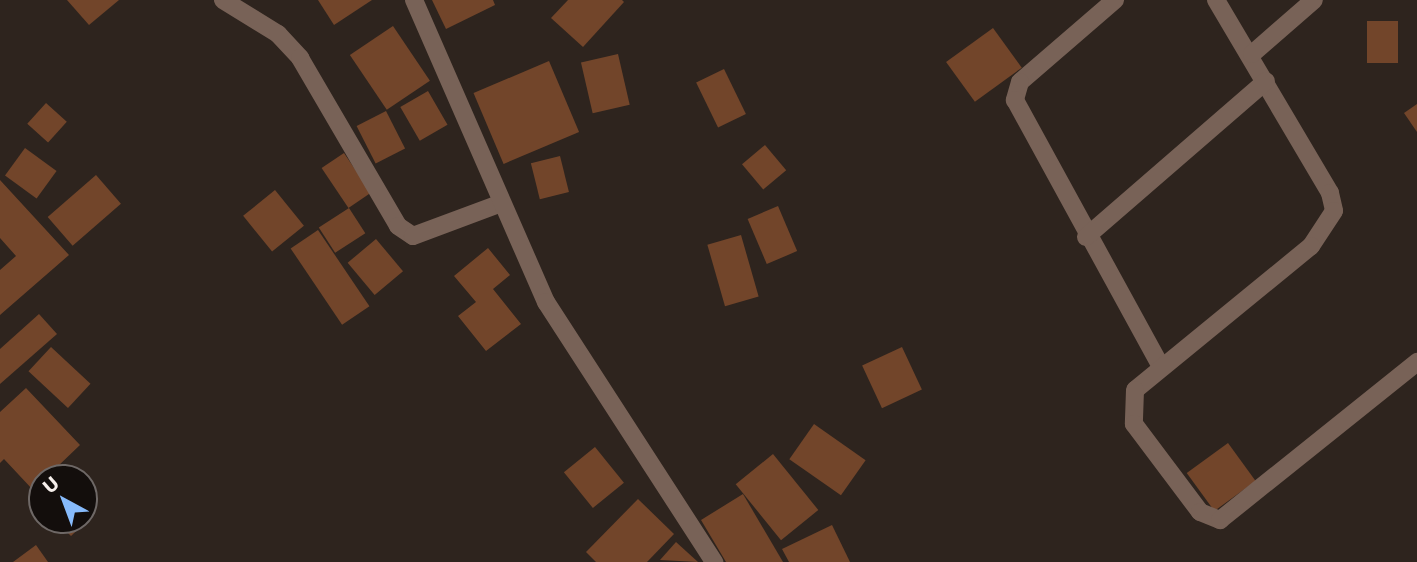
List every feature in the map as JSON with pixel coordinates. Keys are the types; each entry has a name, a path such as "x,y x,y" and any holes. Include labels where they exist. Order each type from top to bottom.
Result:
{"street":[{"path":"223,0 278,34 300,58 398,226 413,236 499,204"},
{"path":"414,0 463,104 499,204 577,358 714,562"},
{"path":"1115,0 1015,90 1014,100 1086,237 1160,365"},
{"path":"1216,0 1252,54 1330,193 1331,223 1160,365 1135,390 1134,424 1200,512 1220,520 1417,362"},
{"path":"1252,54 1314,0"},
{"path":"1086,237 1266,81"}],"building":[{"path":"67,0 119,0 89,25"},
{"path":"318,0 372,0 334,25"},
{"path":"432,0 493,0 495,5 446,29"},
{"path":"568,0 624,2 583,47 551,18"},
{"path":"1367,21 1398,21 1398,63 1367,63"},
{"path":"393,26 430,81 387,110 350,55"},
{"path":"993,28 1022,68 975,102 946,62"},
{"path":"618,54 630,105 593,113 581,63"},
{"path":"549,61 579,132 504,164 474,93"},
{"path":"724,69 746,114 718,128 696,83"},
{"path":"428,91 448,125 420,141 400,107"},
{"path":"46,103 67,122 48,143 27,124"},
{"path":"1417,104 1417,132 1404,113"},
{"path":"386,111 405,148 376,163 357,126"},
{"path":"765,145 786,170 763,190 742,164"},
{"path":"25,148 57,171 37,198 5,176"},
{"path":"344,153 371,193 348,208 322,168"},
{"path":"560,156 569,192 540,199 531,163"},
{"path":"96,175 121,204 73,246 48,217"},
{"path":"0,180 69,255 0,315 0,270 16,256 0,238"},
{"path":"275,190 304,226 272,252 243,216"},
{"path":"778,206 797,251 767,264 748,219"},
{"path":"349,208 365,233 335,253 319,228"},
{"path":"318,230 369,306 342,325 291,248"},
{"path":"741,235 759,297 725,306 707,245"},
{"path":"376,239 403,271 375,295 348,263"},
{"path":"488,248 510,275 493,289 521,324 486,351 458,316 476,302 454,276"},
{"path":"39,314 57,334 0,384 0,349"},
{"path":"51,347 90,384 68,408 28,371"},
{"path":"902,347 922,390 882,408 862,366"},
{"path":"26,388 80,445 60,464 28,464 28,485 4,459 0,463 0,412"},
{"path":"814,424 866,460 841,495 789,459"},
{"path":"1228,443 1256,481 1214,511 1187,473"},
{"path":"595,447 624,483 593,508 564,472"},
{"path":"773,454 818,510 781,540 736,484"},
{"path":"743,494 783,562 726,562 701,520"},
{"path":"638,499 674,534 647,562 596,562 586,552"},
{"path":"832,525 850,562 789,562 782,549"},
{"path":"676,542 698,562 660,560"},
{"path":"36,545 48,562 13,562"}]}
